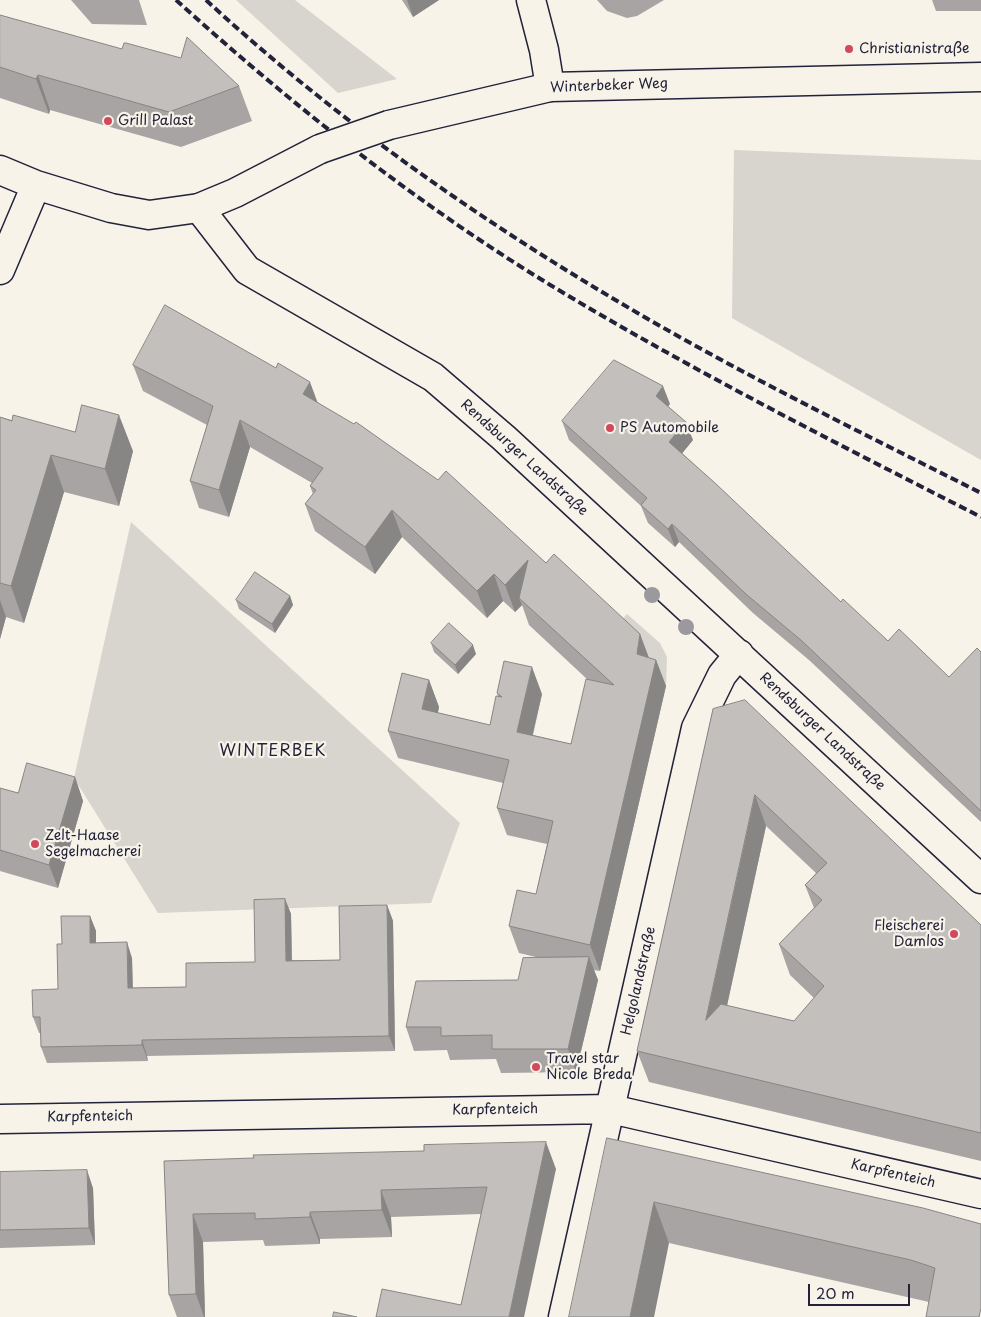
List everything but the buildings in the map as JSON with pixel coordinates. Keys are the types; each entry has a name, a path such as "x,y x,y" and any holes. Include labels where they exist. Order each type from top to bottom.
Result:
{"street":[{"path":"531,0 544,50 550,87"},
{"name":"Winterbeker Weg","path":"199,208 236,193 320,149 389,125 550,87 981,77"},
{"path":"0,170 36,185 111,208 149,215 199,208"},
{"path":"0,270 36,185"},
{"name":"Rendsburger Landstraße","path":"199,208 247,270 433,378 504,438 981,879"},
{"name":"Helgolandstraße","path":"563,1317 696,728 722,675 739,654"},
{"name":"Karpfenteich","path":"0,1118 610,1109 981,1194"}],"shaded area":[{"path":"236,0 295,0 397,79 338,93"},
{"path":"734,150 981,160 981,460 732,318"},
{"path":"131,522 460,823 431,903 158,913 74,778"},
{"path":"627,614 660,643 667,657 666,686 647,681 615,628"}],"railway":[{"path":"176,0 310,115 357,152 404,187 502,254 552,286 657,347 818,434 981,517"},
{"path":"206,0 261,49 376,141 496,225 621,304 685,340 832,418 981,493"}],"place":[{"name":"Christianistraße","path":"849,49"},
{"name":"Grill Palast","path":"108,121"},
{"name":"PS Automobile","path":"610,428"},
{"name":"Zelt-Haase Segelmacherei","path":"35,844"},
{"name":"Fleischerei Damlos","path":"954,934"},
{"name":"Travel star Nicole Breda","path":"536,1067"}],"district":[{"name":"WINTERBEK","path":"273,752"}]}
